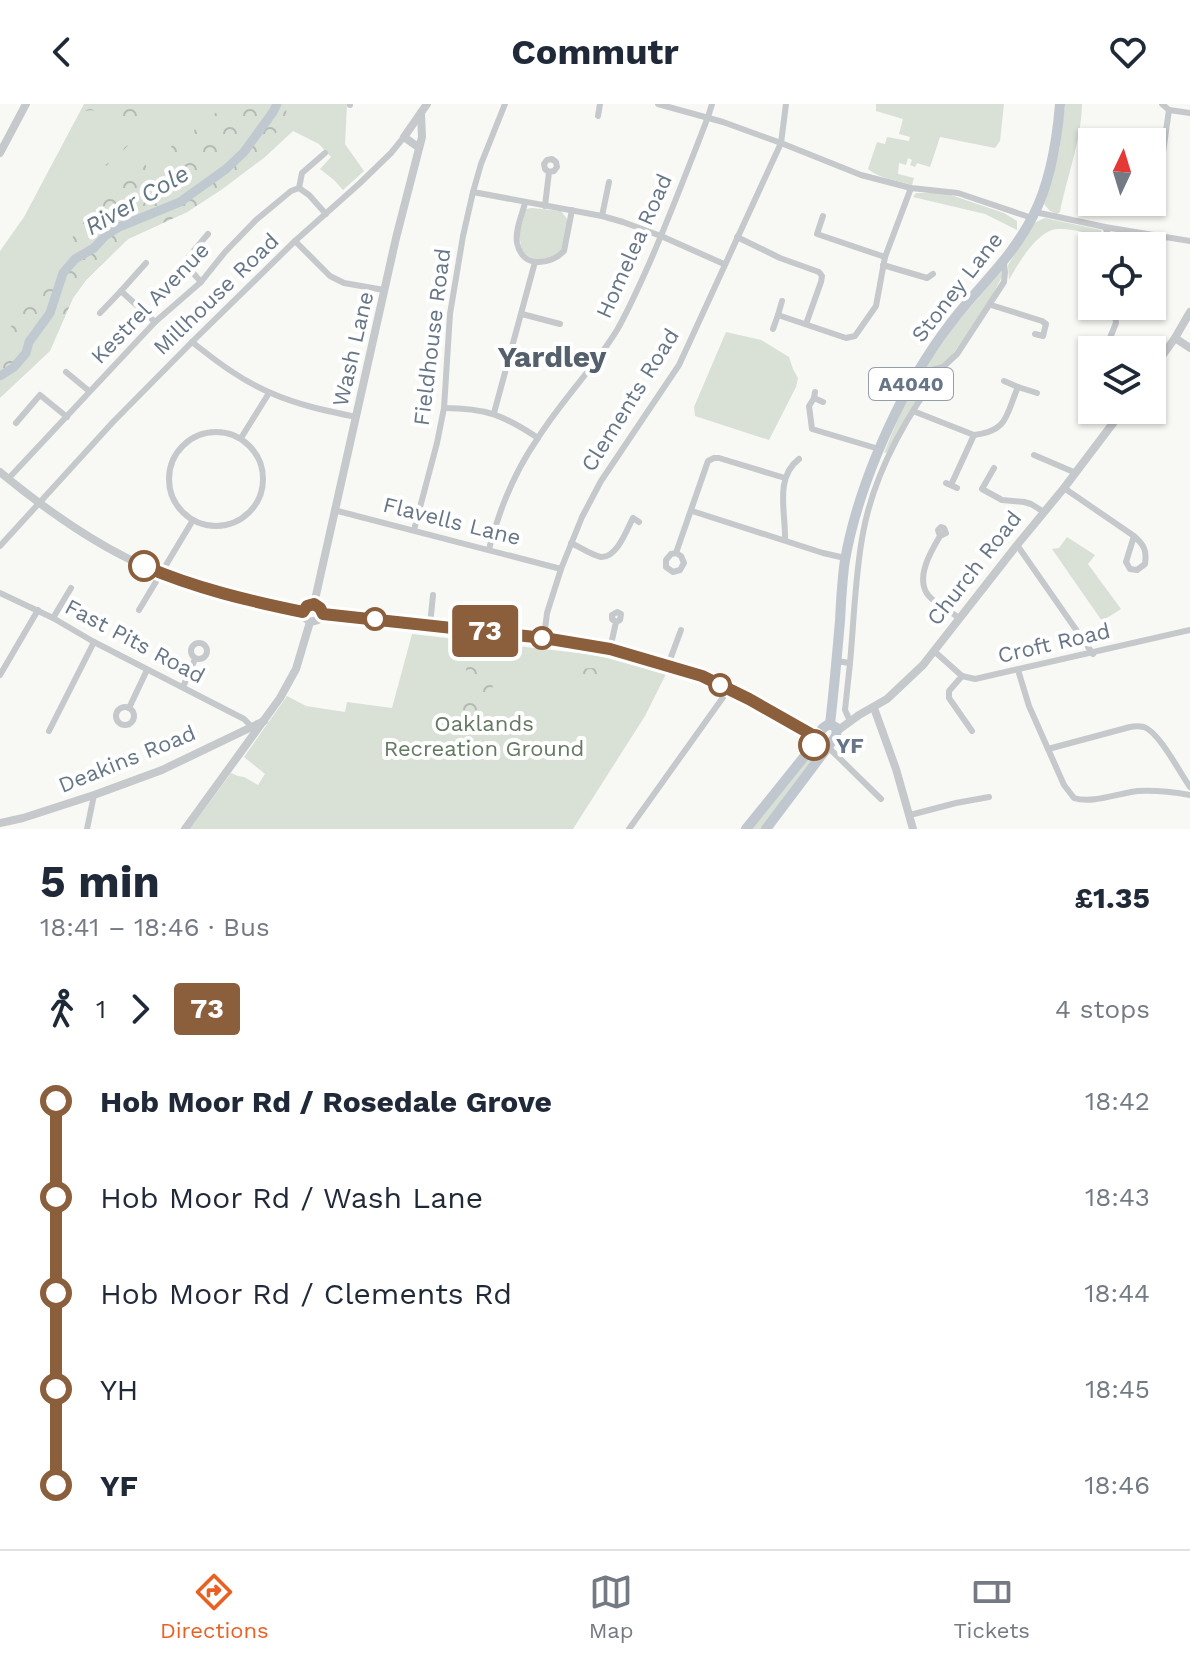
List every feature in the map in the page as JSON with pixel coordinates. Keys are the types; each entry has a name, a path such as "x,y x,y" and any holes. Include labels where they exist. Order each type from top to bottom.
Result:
{"main road":[{"name":"Stoney Lane","path":"834,728 836,661 845,563 859,500 878,451 917,374 965,305 1004,263 1033,215 1055,144 1060,104"},
{"name":"Church Road","path":"746,829 821,730 834,728 828,748 766,829"},
{"path":"815,740 820,749 828,748"}],"street":[{"path":"0,153 26,104"},
{"name":"Wash Lane","path":"314,604 422,133 421,113 427,104"},
{"name":"Fieldhouse Road","path":"414,530 444,408 456,269 481,164 505,104"},
{"path":"598,116 600,104"},
{"path":"658,104 708,117 850,172 890,184 958,193 1033,215 1190,241"},
{"name":"Homelea Road","path":"489,549 513,481 538,438 617,329 661,236 712,104"},
{"name":"Clements Road","path":"544,638 547,613 582,517 601,481 679,365 781,143 786,104"},
{"path":"1162,104 1169,110 1190,113"},
{"path":"1166,131 1169,110"},
{"name":"Millhouse Road","path":"0,546 113,422 192,342 391,153 421,113"},
{"path":"404,137 418,147"},
{"name":"Kestrel Avenue","path":"8,479 155,322 201,282 256,220 299,188 302,173 325,153"},
{"path":"545,206 549,172"},
{"path":"602,216 609,182"},
{"path":"299,188 326,214"},
{"path":"778,315 846,338 855,336 876,306 884,261 911,188"},
{"path":"473,192 602,216 661,236 724,264"},
{"path":"525,203 517,234 518,245 526,258 535,262 551,261 564,251 572,210"},
{"path":"814,242 823,216"},
{"path":"201,282 186,265 186,260 208,234"},
{"path":"817,234 927,278 933,274"},
{"path":"737,237 780,258 819,272 821,282 806,324"},
{"path":"295,241 330,276 344,283 384,290"},
{"path":"494,413 535,262"},
{"path":"100,313 146,263"},
{"path":"850,721 845,710 862,536 868,512 888,458 913,411 943,367 957,354 1004,282 1004,263"},
{"path":"121,291 155,322"},
{"path":"773,329 782,301"},
{"path":"991,305 1045,322 1043,336 1035,334"},
{"path":"1166,351 1190,312"},
{"path":"522,314 560,324"},
{"path":"1175,338 1189,344"},
{"path":"192,342 222,367 269,393 356,417"},
{"path":"917,374 943,367"},
{"path":"66,372 89,391"},
{"path":"1004,381 1037,393"},
{"path":"913,411 974,435 989,432 1002,426 1018,387"},
{"path":"241,438 269,393"},
{"path":"16,423 40,395 67,417"},
{"path":"823,402 815,395 809,406 812,429 878,451 888,458"},
{"path":"444,408 494,413 538,438"},
{"name":"Church Road","path":"834,728 874,708 900,688 934,651 1113,424"},
{"path":"219,432 241,438 259,458 263,470 264,484 254,508 244,517 219,526 193,520 177,504 169,483 173,460 179,450 197,436 219,432"},
{"path":"951,485 974,435"},
{"path":"1034,455 1076,473"},
{"path":"676,553 708,461 714,458 785,478"},
{"path":"785,540 785,478 799,459"},
{"path":"976,499 994,468"},
{"path":"0,472 73,527 127,558 161,573 248,600 303,612"},
{"path":"1064,488 1134,536 1142,543 1147,553 1145,564 1137,570 1130,569 1126,562 1134,536"},
{"path":"982,489 1002,500 1024,502 1044,512"},
{"name":"Flavells Lane","path":"334,510 561,569"},
{"path":"692,511 785,540 845,563 855,570 859,567"},
{"path":"571,543 598,556 606,556 618,545 633,518 639,522"},
{"path":"139,610 193,520"},
{"path":"940,536 924,569 925,588 929,596 959,618"},
{"path":"1017,545 1093,654"},
{"path":"53,618 71,588"},
{"name":"Fast Pits Road","path":"0,593 244,719 251,726"},
{"path":"430,625 433,595"},
{"path":"303,612 307,606 314,604 320,608 318,620 310,622"},
{"path":"0,675 38,610"},
{"path":"303,612 310,622"},
{"path":"321,614 544,638 610,649 702,676 815,740"},
{"path":"185,829 264,721 296,669 310,622"},
{"path":"610,649 616,622"},
{"path":"668,665 681,630"},
{"name":"Croft Road","path":"962,676 975,679 1190,630"},
{"path":"49,731 94,642"},
{"path":"934,651 962,676 949,691 949,698 972,731"},
{"path":"183,687 195,659"},
{"path":"836,661 850,663"},
{"path":"129,708 147,670"},
{"path":"1018,670 1029,706 1048,749 1064,785 1071,796 1089,800 1136,792 1186,794 1189,785 1171,756 1143,727 1130,727 1048,749"},
{"path":"629,829 729,689"},
{"path":"874,708 913,829"},
{"name":"Deakins Road","path":"0,823 94,795 162,770 264,721"},
{"path":"227,737 234,742 240,754"},
{"path":"828,748 881,799"},
{"path":"87,829 94,795"},
{"path":"910,815 989,797"},
{"path":"21,829 23,818"}],"green space":[{"path":"84,104 347,104 345,144 364,171 343,190 320,169 331,157 319,144 293,131 221,190 187,212 128,239 86,280 73,298 50,351 0,398 0,251 24,217"},
{"path":"84,104 166,104 106,166 104,159 121,126 104,112 81,112"},
{"path":"233,104 287,104 285,125 263,144 259,152 223,181 211,196 187,212 128,239 86,280 73,298 58,332 55,315 44,314 18,338 10,328 55,266 70,251 74,231 104,201 133,163 144,159 154,181 163,182 170,148 191,138 198,122"},
{"path":"876,104 1004,104 1000,141 995,148 940,137 930,167 917,163 915,167 910,165 912,160 908,158 906,165 899,163 898,174 914,178 912,185 888,179 868,169 877,142 885,144 887,137 909,141 910,137 899,134 903,119 876,111"},
{"path":"1065,104 1082,104 1076,145 1057,214 1044,204 1059,152"},
{"path":"916,193 945,193 1004,213 1017,221 1017,230 985,214 913,197"},
{"path":"526,209 561,211 568,220 562,248 549,259 538,259 522,251 519,234"},
{"path":"1045,218 1102,232 1050,231 1029,249 1009,280 1008,265 1034,223"},
{"path":"1003,269 993,294 953,354 941,365 923,371 955,325"},
{"path":"726,332 761,340 789,357 798,378 769,440 695,416 694,407"},
{"path":"0,344 21,345 37,363 0,397"},
{"path":"935,372 888,452 884,453 920,376"},
{"path":"1067,537 1095,555 1088,564 1121,609 1102,621 1052,549 1059,548"},
{"name":"Oaklands Recreation Ground","path":"412,634 596,655 666,674 645,716 573,829 190,829 231,773 258,785 265,774 244,757 287,696 306,706 345,712 347,702 392,708"},
{"path":"468,648 495,658 490,702 487,716 483,718 462,716"},
{"path":"598,668 606,673 607,683 594,688 578,686 562,674 562,669"},
{"path":"814,750 818,752 761,829 751,829"}],"waterway":[{"name":"River Cole","path":"0,376 14,367 26,353 29,342 50,313 63,273 75,259 119,227 180,202 226,169 244,152 277,104"}],"bus line":[{"name":"73","path":"144,566 221,593 303,612 307,606 314,604 320,608 321,614 544,638 610,649 702,676 816,737 814,745"}],"place":[{"name":"YF","path":"814,745"}],"district":[{"name":"Yardley","path":"552,356"}]}
